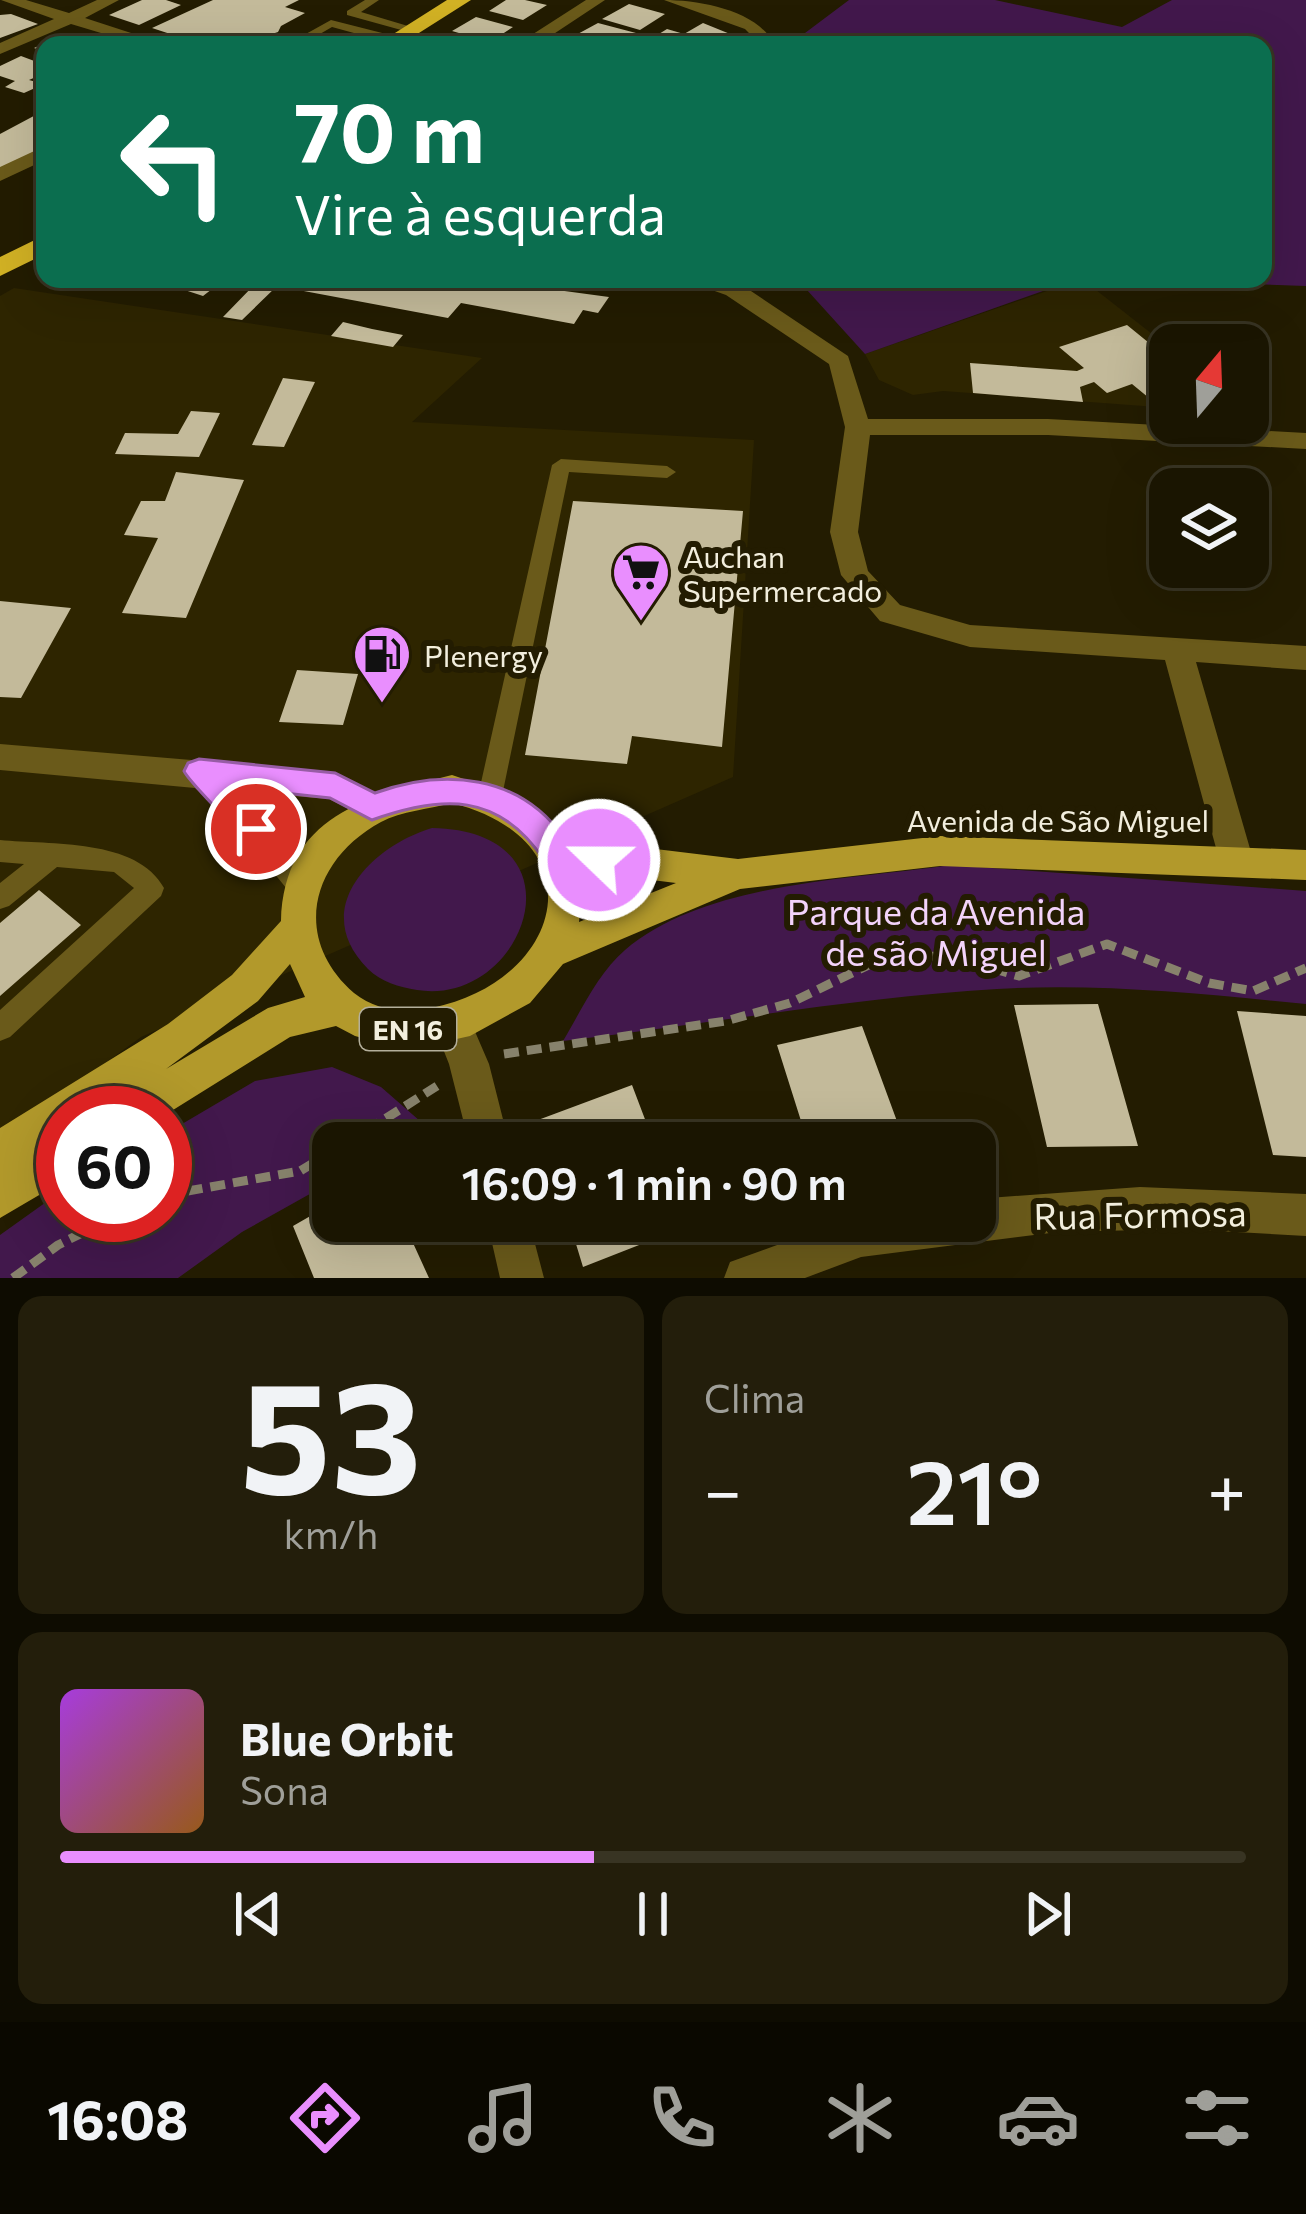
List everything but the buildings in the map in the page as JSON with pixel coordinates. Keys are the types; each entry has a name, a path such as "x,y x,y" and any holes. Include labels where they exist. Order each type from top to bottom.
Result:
{"highway":[{"path":"400,36 461,0"},
{"path":"0,268 36,248"}],"main road":[{"path":"0,1151 182,1036 245,988 295,932 303,883 319,853 342,827 372,807 411,793 452,789 490,796 539,827 555,850"},
{"name":"Avenida de São Miguel","path":"555,850 599,860 738,874 940,851 1306,865"},
{"name":"EN 16","path":"295,932 302,961 316,986 339,1007 372,1024 453,1026 493,1009 527,983 550,951 563,916 564,882 555,850"},
{"name":"Avenida de São Miguel","path":"550,951 738,874"},
{"name":"EN 16","path":"175,1086 282,1021 339,1007"},
{"path":"0,1197 36,1174"}],"street":[{"path":"9,0 128,36"},
{"path":"0,49 111,0"},
{"path":"539,36 597,0"},
{"path":"672,0 752,25 761,36"},
{"path":"0,175 36,157"},
{"path":"726,288 840,361 858,428 844,532 855,575 890,613 970,637 1306,658"},
{"path":"858,428 1048,428 1306,441"},
{"path":"1178,650 1236,860"},
{"path":"0,757 335,786 372,807"},
{"path":"199,771 242,809 303,883"},
{"path":"453,1026 470,1064 484,1122"},
{"name":"Rua Formosa","path":"996,1216 1041,1210 1195,1208 1306,1215"},
{"path":"513,1242 522,1278"},
{"name":"Rua Formosa","path":"746,1278 845,1242"}],"lane":[{"path":"373,0 351,13 393,36"},
{"path":"308,36 332,23 388,36"},
{"path":"490,796 561,465 667,472"},
{"path":"0,850 119,862 152,888 0,1028"},
{"path":"0,898 52,856"}],"path":[{"path":"380,1122 470,1064 530,1049 726,1021 790,1003 885,957 949,956 1019,976 1107,944 1208,983 1253,991 1306,968"},
{"path":"192,1190 300,1171 312,1164"},
{"path":"13,1278 64,1242"}],"shaded area":[{"path":"14,288 482,358 412,422 754,440 733,777 141,1037 74,1086 36,1086 36,1114 0,1140 0,296"},
{"path":"1056,288 1093,288 1149,332 1149,406 943,391 913,395 879,380 865,354"}],"green space":[{"path":"849,0 995,0 1122,27 1172,0 1306,0 1306,286 1272,285 1272,36 801,36"},
{"path":"805,288 1052,288 865,354"},
{"path":"432,828 481,837 511,857 525,885 524,916 510,947 487,972 455,988 417,990 391,983 368,969 351,946 344,924 346,903 370,865 388,849"},
{"name":"Parque da Avenida de são Miguel","path":"951,865 1306,891 1306,1004 1113,988 997,989 563,1041 615,959 658,927 695,910 780,888"},
{"path":"332,1067 381,1087 421,1122 312,1122 312,1193 242,1232 178,1278 0,1278 0,1235 36,1209 36,1242 192,1242 192,1118 255,1081"}],"place":[{"name":"Auchan Supermercado","path":"641,623"},
{"name":"Plenergy","path":"382,705"}],"route":[{"path":"256,829 242,809 199,771 335,786 372,807 411,793 452,789 490,796 539,827 555,850 599,860"}]}
